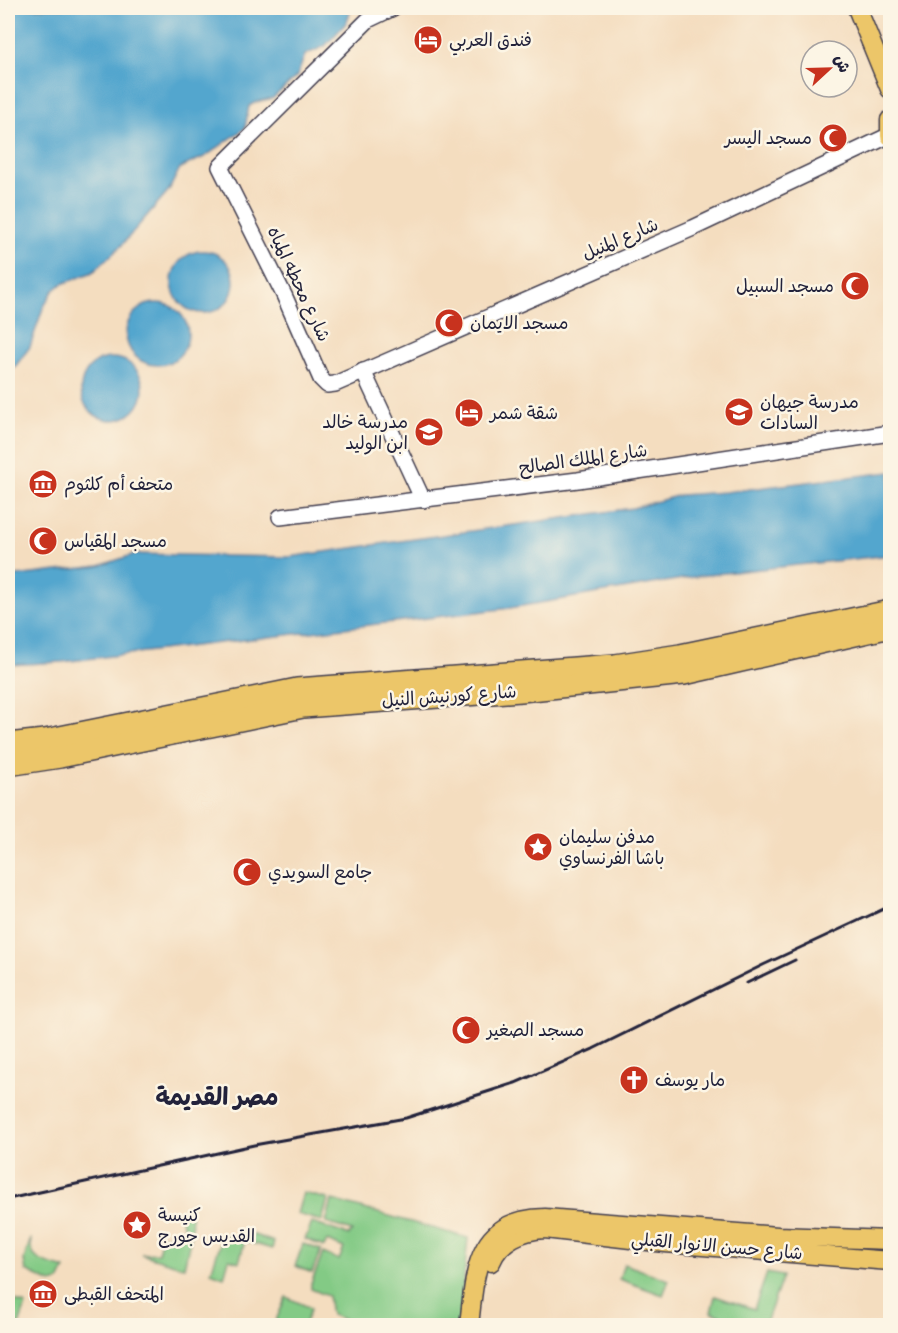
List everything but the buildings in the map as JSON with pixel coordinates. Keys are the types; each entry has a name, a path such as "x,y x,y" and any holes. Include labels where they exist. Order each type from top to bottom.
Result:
{"highway":[{"name":"شارع كورنيش النيل","path":"8,744 45,740 297,689 615,665 680,655 891,611"},
{"name":"شارع كورنيش النيل","path":"8,765 60,757 303,707 532,690 684,674 891,627"}],"main road":[{"path":"857,8 891,89"},
{"path":"890,136 891,120"},
{"path":"469,1326 476,1270 485,1246 495,1235 511,1224 545,1224"},
{"path":"481,1326 486,1277 496,1252 521,1233 545,1224"},
{"name":"شارع حسن الانوار القبلي","path":"545,1224 778,1244 891,1261"},
{"name":"شارع حسن الانوار القبلي","path":"778,1244 891,1240"}],"street":[{"name":"شارع محطه المياه","path":"363,371 331,386 324,383 284,295 221,169 221,164 368,20 393,8"},
{"name":"شارع المنيل","path":"363,371 693,228 890,136"},
{"path":"363,371 423,500"},
{"name":"شارع الملك الصالح","path":"280,517 578,480 891,434"}],"green space":[{"path":"303,1193 328,1199 322,1221 297,1214"},
{"path":"332,1200 468,1238 459,1325 360,1325 331,1315 328,1296 311,1289 311,1284 323,1253 339,1260 344,1248 327,1241 324,1247 305,1239 312,1223 349,1235 352,1231 326,1223"},
{"path":"191,1212 192,1232 184,1267 141,1254 158,1253 162,1236 181,1237 184,1227 178,1213"},
{"path":"243,1231 274,1242 272,1249 245,1241 239,1262 229,1259 224,1277 211,1272 223,1235 240,1240"},
{"path":"31,1238 32,1252 36,1257 65,1269 59,1281 51,1283 26,1271 24,1260"},
{"path":"303,1244 321,1250 312,1273 295,1266"},
{"path":"624,1264 669,1280 663,1295 619,1279"},
{"path":"767,1273 783,1276 765,1325 747,1325 711,1312 715,1296 754,1309"},
{"path":"286,1297 311,1308 304,1325 274,1325"},
{"path":"8,1298 26,1305 19,1325 8,1325"}],"water":[{"path":"8,8 352,8 346,23 325,46 305,55 297,76 273,98 249,106 245,128 206,156 180,168 169,190 121,246 93,272 62,284 53,291 43,308 30,347 8,376"},
{"path":"197,251 209,251 225,260 232,270 234,282 232,294 225,304 209,313 197,313 186,308 177,299 172,288 172,276 177,265 186,256"},
{"path":"157,303 169,305 179,312 186,322 188,334 186,346 179,356 169,363 157,365 145,363 135,356 128,346 126,334 128,322 135,312 145,305"},
{"path":"112,358 134,367 143,389 134,411 112,420 90,411 81,389 90,367"},
{"path":"890,472 890,555 706,575 510,608 62,662 8,665 8,577 99,566 135,554 289,557 633,508 680,495 725,492"}],"railway":[{"path":"8,1199 254,1145 406,1118 515,1083 593,1049 763,965 890,906"},
{"path":"747,983 795,960"}],"place":[{"name":"فندق العربي","path":"428,40"},
{"name":"مسجد اليسر","path":"833,138"},
{"name":"مسجد السبيل","path":"855,286"},
{"name":"مسجد الايمان","path":"449,323"},
{"name":"مدرسة جيهان السادات","path":"739,412"},
{"name":"شقة شمر","path":"469,413"},
{"name":"مدرسة خالد ابن الوليد","path":"429,432"},
{"name":"متحف أم كلثوم","path":"43,484"},
{"name":"مسجد المقياس","path":"43,541"},
{"name":"مدفن سليمان باشا الفرنساوي","path":"538,847"},
{"name":"جامع السويدي","path":"247,872"},
{"name":"مسجد الصغير","path":"466,1030"},
{"name":"مار يوسف","path":"634,1080"},
{"name":"كنيسة القديس جورج","path":"137,1225"},
{"name":"المتحف القبطى","path":"43,1294"}],"district":[{"name":"مصر القديمة","path":"217,1097"}]}
